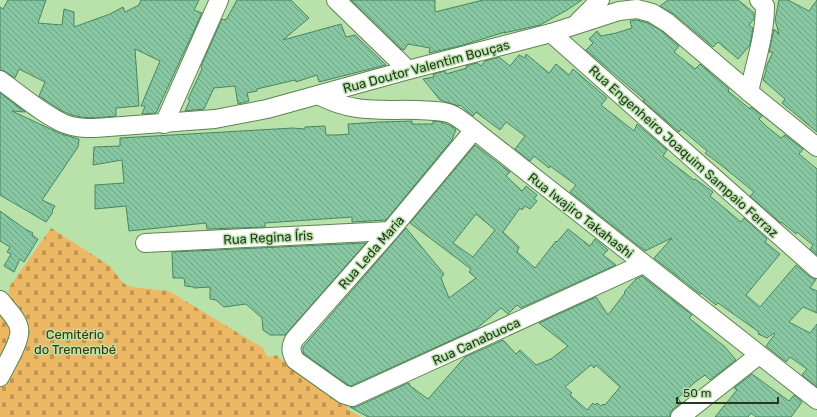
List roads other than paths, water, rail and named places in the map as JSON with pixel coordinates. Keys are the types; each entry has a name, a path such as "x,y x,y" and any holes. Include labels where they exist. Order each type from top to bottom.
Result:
{"street":[{"path":"164,124 219,0"},
{"path":"336,0 408,70"},
{"path":"575,24 600,0"},
{"path":"749,92 763,33 765,16 765,6 759,0"},
{"name":"Rua Doutor Valentim Bouças","path":"0,80 46,113 64,124 78,128 164,124 215,119 267,109 551,32 619,11 637,9 652,13 668,23 817,148"},
{"name":"Rua Engenheiro Joaquim Sampaio Ferraz","path":"551,32 817,269"},
{"name":"Rua Iwajiro Takahashi","path":"318,95 330,102 345,107 361,109 432,111 451,114 474,130 817,400"},
{"name":"Rua Leda Maria","path":"312,373 295,360 291,354 291,347 294,340 390,231 474,130"},
{"name":"Rua Regina Íris","path":"146,243 390,231"},
{"name":"Rua Canabuoca","path":"312,373 343,394 352,397 643,264"},
{"path":"0,300 19,328 17,341 0,377"},
{"path":"680,417 759,355"}],"park label":[{"name":"Cemitério do Tremembé","path":"75,342"}]}
